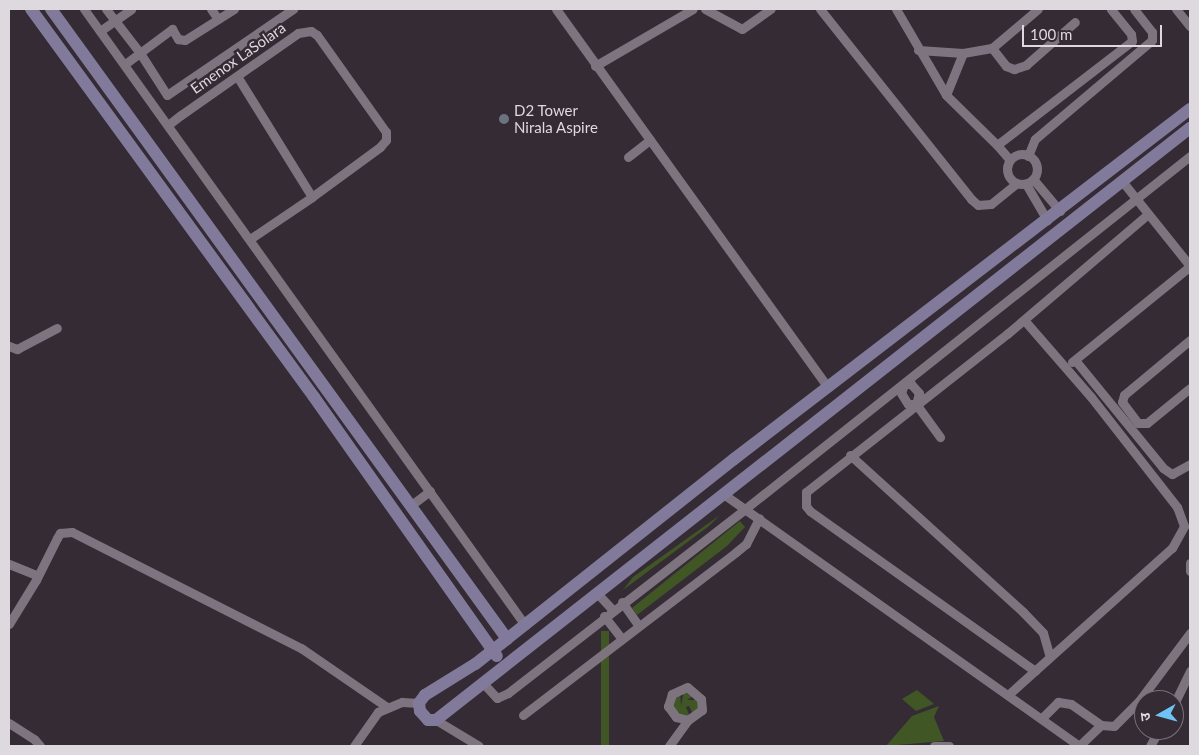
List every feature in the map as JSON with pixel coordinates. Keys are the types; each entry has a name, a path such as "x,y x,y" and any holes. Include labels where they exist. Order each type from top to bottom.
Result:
{"street":[{"path":"31,9 314,397 504,665"},
{"path":"51,9 507,639"},
{"path":"84,9 526,625"},
{"path":"106,9 140,53 167,95 293,9"},
{"path":"100,31 131,9"},
{"path":"211,9 218,19"},
{"path":"125,64 172,29 178,39 185,40 234,9"},
{"path":"556,9 595,66 828,387"},
{"path":"595,66 693,9"},
{"path":"705,9 742,29 771,9"},
{"path":"820,9 970,199 978,205 991,204 1026,182 1037,166 1028,156 1018,155 1010,160"},
{"path":"896,9 918,50 946,95 1010,160 1008,174 1026,182 1060,210"},
{"path":"918,50 963,54 992,48 1038,9"},
{"path":"997,145 1130,44 1132,34 1111,9"},
{"path":"1028,156 1035,139 1152,40 1152,32 1134,9"},
{"path":"1176,9 1190,26"},
{"path":"992,48 1006,66 1019,68 1075,22"},
{"name":"Emenox LaSolara","path":"168,125 298,33 311,31 317,35 386,132 384,143 312,197"},
{"path":"946,95 963,54"},
{"path":"237,76 312,197 250,239"},
{"path":"354,746 364,729 387,707 402,702 419,703 493,650 828,387 1048,220 1190,109"},
{"path":"436,720 722,493 1190,128"},
{"path":"628,157 650,140"},
{"path":"482,682 494,696 501,698 622,602 745,509 1190,156"},
{"path":"1065,366 1075,360 1190,266 1122,181"},
{"path":"1026,182 1048,220"},
{"path":"1034,671 810,512 805,500 811,486 1024,320 1148,214"},
{"path":"1009,694 1172,548 1184,526 1183,516 1177,507 1065,366 1024,320"},
{"path":"9,346 17,349 57,328"},
{"path":"905,329 914,344"},
{"path":"1190,340 1124,394 1122,402 1138,423 1147,423 1190,388"},
{"path":"1075,360 1163,468 1172,474 1190,464"},
{"path":"903,383 901,394 908,404 917,405"},
{"path":"903,383 911,384 919,394 917,405 940,437"},
{"path":"850,456 1023,612 1043,633 1050,657"},
{"path":"410,506 430,491"},
{"path":"722,493 1009,694 1079,746 1101,725"},
{"path":"523,715 746,544 759,518"},
{"path":"9,624 38,576 60,534 72,532 301,648 387,707"},
{"path":"1190,563 1190,571"},
{"path":"9,564 38,576"},
{"path":"596,592 612,610"},
{"path":"622,602 639,626"},
{"path":"604,616 622,639"},
{"path":"1042,718 1058,702 1071,704 1101,725 1114,726 1139,702 1190,633"},
{"path":"1181,690 1190,671"},
{"path":"419,703 420,711 428,720 436,720 479,746"},
{"path":"669,746 688,720"},
{"path":"9,723 34,739 40,746"},
{"path":"934,746 948,746"}],"green space":[{"path":"720,515 709,526 623,590 633,577"},
{"path":"740,521 745,527 727,546 637,615 632,608"},
{"path":"601,631 609,631 609,746 601,746"},
{"path":"680,690 681,706 684,690 697,694 687,700 700,700 701,709 694,716 689,706 686,707 690,717 683,719 670,707"},
{"path":"917,690 934,704 916,711 902,699"},
{"path":"939,706 934,717 944,741 886,746 912,716"}],"place":[{"name":"D2 Tower Nirala Aspire","path":"504,119"}]}
